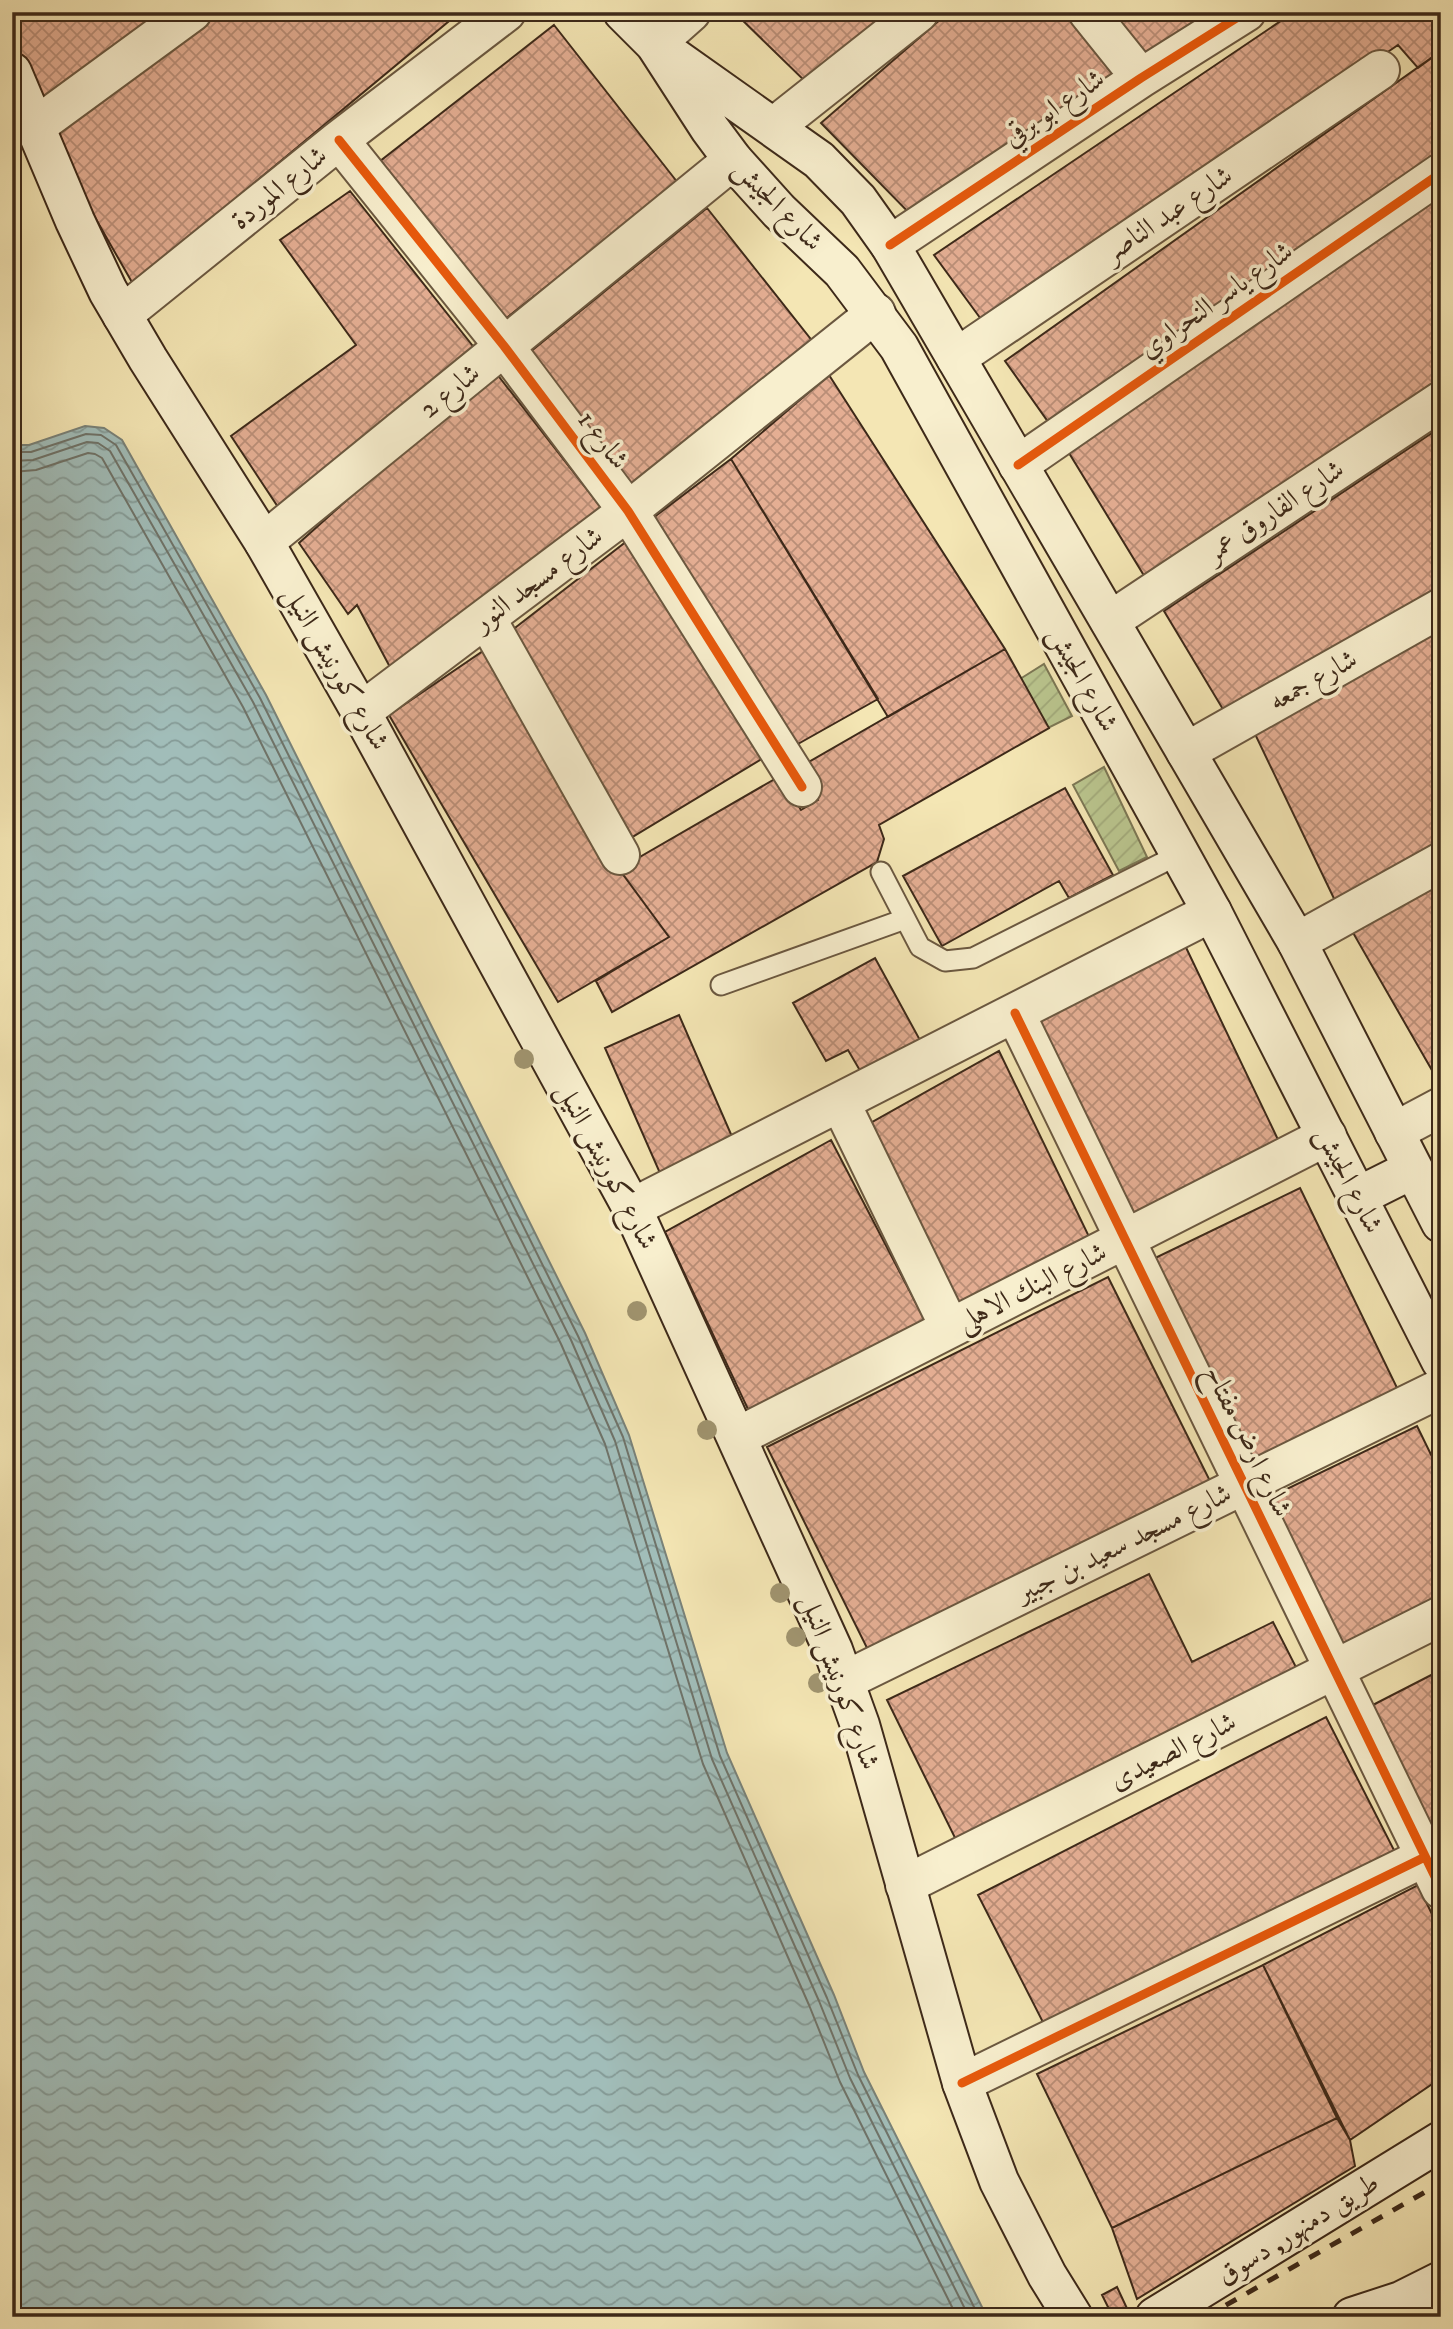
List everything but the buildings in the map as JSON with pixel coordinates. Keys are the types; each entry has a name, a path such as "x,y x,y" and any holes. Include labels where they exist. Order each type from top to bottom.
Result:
{"street":[{"path":"35,127 192,12"},
{"name":"شارع الموردة","path":"122,315 339,140 506,12"},
{"name":"شارع الجيش","path":"623,12 656,44 820,160 858,200 890,245 1297,942 1441,1223"},
{"path":"656,44 691,12"},
{"path":"775,126 919,12"},
{"path":"1088,12 1141,78"},
{"name":"شارع ابو برقي","path":"890,245 1141,78 1246,12"},
{"name":"شارع الجيش","path":"656,44 733,160 779,211 842,271 876,313 919,382 1212,912 1441,1361"},
{"name":"شارع عبد الناصر","path":"956,358 1380,70"},
{"name":"شارع كورنيش النيل","path":"12,72 91,257 122,315 264,542 361,712 632,1208 821,1622 864,1737 962,2083 999,2181 1047,2275 1073,2317"},
{"name":"شارع 1","path":"339,140 505,346 628,511 803,787"},
{"name":"شارع 2","path":"264,542 733,160"},
{"name":"شارع ياسر النحراوي","path":"1018,465 1441,173"},
{"name":"شارع مسجد النور","path":"361,712 628,511 876,313"},
{"name":"شارع الفاروق عمر","path":"1110,621 1441,401"},
{"name":"شارع جمعه","path":"1186,752 1441,608"},
{"path":"486,618 620,855"},
{"path":"1118,743 1165,716"},
{"path":"1297,942 1441,862"},
{"path":"632,1208 1212,912"},
{"name":"شارع ارض مفتاح","path":"1014,1013 1433,1873"},
{"path":"840,1102 950,1328"},
{"path":"1394,1132 1441,1107"},
{"name":"شارع البنك الاهلى","path":"737,1437 1327,1136"},
{"path":"1357,1197 1413,1169"},
{"name":"شارع مسجد سعيد بن جبير","path":"844,1681 1441,1388"},
{"name":"شارع الصعيدى","path":"905,1885 1441,1616"},
{"path":"962,2083 1433,1873"},
{"name":"طريق دمنهور, دسوق","path":"1154,2317 1441,2141"},
{"path":"1352,2317 1401,2301 1441,2281"}],"lane":[{"path":"881,872 920,947 945,961 973,958 1180,854"},
{"path":"721,985 905,919"}],"green space":[{"path":"1044,664 1072,716 1046,729 1020,679"},
{"path":"1104,767 1147,857 1119,871 1073,785"}],"water":[{"path":"85,426 104,428 122,440 266,695 585,1333 629,1435 727,1753 834,1995 864,2072 987,2317 12,2317 12,445 29,445"}],"railway":[{"path":"1205,2317 1441,2183"}],"cycle path":[{"path":"890,245 1141,78 1246,12"},
{"path":"339,140 504,346 628,511 802,787"},
{"path":"1018,465 1441,173"},
{"path":"1015,1013 1441,1889"},
{"path":"962,2083 1425,1857"}]}
